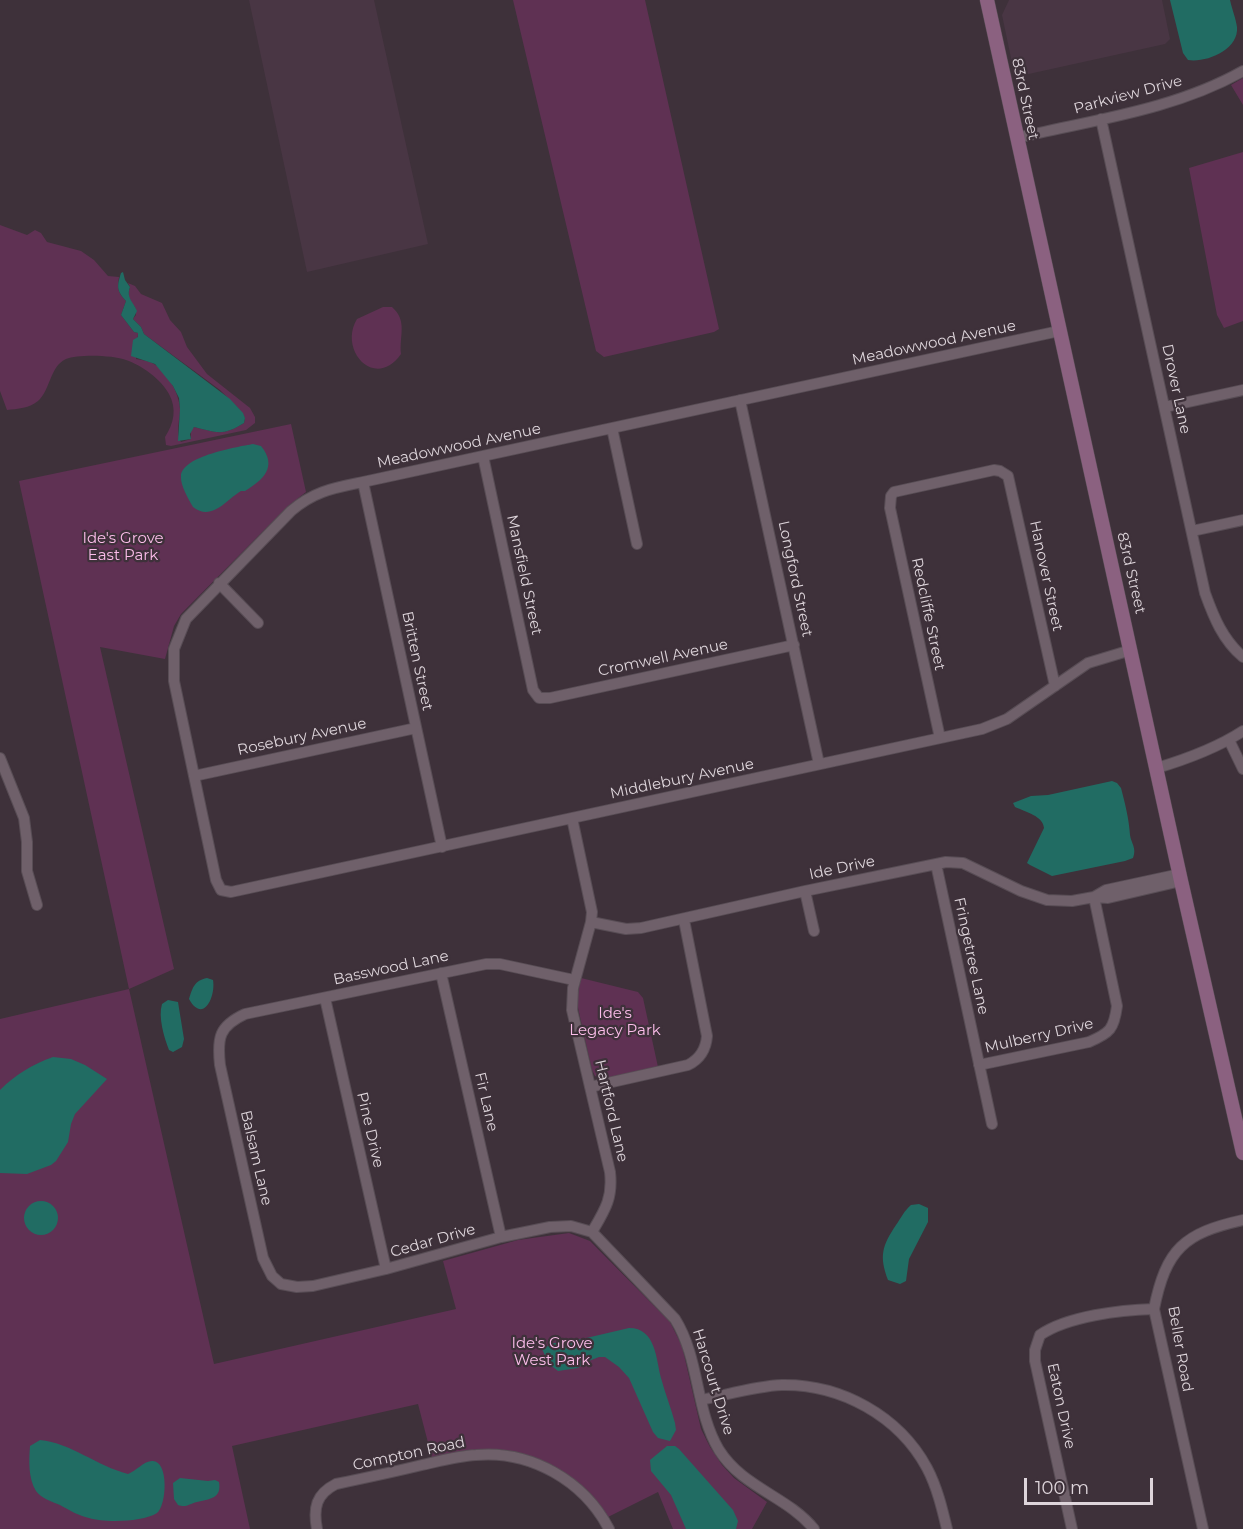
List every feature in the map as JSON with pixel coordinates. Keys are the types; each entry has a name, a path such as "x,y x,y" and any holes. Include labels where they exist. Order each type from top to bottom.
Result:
{"main road":[{"name":"83rd Street","path":"987,0 1180,878 1243,1152"}],"street":[{"name":"Parkview Drive","path":"1017,138 1171,102 1227,80 1243,71"},
{"name":"Drover Lane","path":"1101,119 1211,610 1224,636 1243,657"},
{"name":"Meadowwood Avenue","path":"221,890 216,880 174,681 172,659 176,639 186,618 300,503 324,491 363,482 1059,331"},
{"path":"1165,407 1243,390"},
{"name":"Longford Street","path":"740,400 819,764"},
{"path":"612,428 637,544"},
{"name":"Mansfield Street","path":"483,456 534,690 539,698"},
{"name":"Redcliffe Street","path":"940,738 890,508 891,496 899,491 994,470 1005,473"},
{"name":"Hanover Street","path":"1005,473 1010,480 1055,686"},
{"name":"Britten Street","path":"363,482 442,847"},
{"path":"1192,531 1243,520"},
{"path":"219,583 258,623"},
{"name":"Cromwell Avenue","path":"539,698 550,699 794,645"},
{"name":"Middlebury Avenue","path":"221,890 231,892 982,729 1007,719 1088,663 1131,650"},
{"name":"Rosebury Avenue","path":"194,776 416,728"},
{"path":"1157,768 1191,757 1243,731"},
{"path":"1229,740 1243,769"},
{"path":"0,758 24,818 27,871 37,905"},
{"name":"Hartford Lane","path":"572,818 588,889 591,922 574,980 572,1011 610,1172 612,1190 608,1203 592,1232"},
{"name":"Ide Drive","path":"591,922 626,929 684,920 805,891 956,861 1021,891 1047,900 1072,901 1094,897 1106,890 1180,878"},
{"name":"Fringetree Lane","path":"936,864 992,1124"},
{"path":"805,891 814,931"},
{"name":"Mulberry Drive","path":"979,1065 1089,1042 1106,1035 1115,1023 1117,1006 1094,897"},
{"path":"590,1087 688,1065 701,1056 707,1036 684,920"},
{"name":"Basswood Lane","path":"221,1032 229,1021 244,1014 486,964 500,964 574,980"},
{"name":"Fir Lane","path":"441,973 501,1237"},
{"name":"Pine Drive","path":"325,998 386,1269"},
{"name":"Balsam Lane","path":"221,1032 218,1048 220,1065 263,1258 272,1276 281,1284"},
{"name":"Beller Road","path":"1203,1529 1154,1309 1159,1286 1168,1264 1179,1249 1207,1229 1243,1220"},
{"name":"Cedar Drive","path":"281,1284 297,1287 313,1286 386,1269 501,1237 561,1226 581,1228 592,1232"},
{"name":"Harcourt Drive","path":"592,1232 675,1319 684,1334 710,1431 718,1448 731,1465 750,1483 793,1508 814,1529"},
{"name":"Eaton Drive","path":"1072,1529 1035,1361 1035,1350 1040,1335 1059,1324 1121,1311 1154,1309"},
{"path":"701,1400 765,1387 796,1385 832,1391 876,1411 907,1439 924,1462 935,1486 947,1529"},
{"name":"Compton Road","path":"317,1529 315,1512 320,1496 336,1484 477,1455 508,1456 546,1468 573,1485 592,1503 609,1529"}],"shaded area":[{"path":"249,0 374,0 428,244 307,272"},
{"path":"1009,0 1162,0 1170,39 1165,44 1015,77 1002,15"},
{"path":"1170,0 1230,0 1237,27 1233,42 1212,57 1188,60 1183,53"},
{"path":"123,272 130,287 129,297 137,311 133,319 144,334 230,399 243,413 244,423 224,432 194,427 190,434 191,439 178,441 179,398 173,386 155,364 131,356 133,340 138,337 138,333 134,332 121,315 126,301 118,288"},
{"path":"253,444 261,446 268,460 268,467 262,477 252,487 241,491 213,511 200,511 193,507 182,484 181,476 184,469 190,463 211,454"},
{"path":"1112,781 1121,788 1134,848 1133,858 1052,876 1027,863 1044,828 1041,820 1015,807 1013,803 1031,796 1048,795"},
{"path":"207,978 213,980 212,994 207,1005 199,1009 189,999 195,985"},
{"path":"168,1000 178,1002 184,1039 182,1047 173,1052 169,1050 161,1021 162,1004"},
{"path":"53,1057 71,1059 107,1079 75,1114 68,1142 56,1161 27,1174 0,1173 0,1090 25,1070"},
{"path":"41,1201 53,1206 58,1218 53,1230 41,1235 29,1230 24,1218 29,1206"},
{"path":"919,1204 928,1208 928,1222 909,1259 906,1281 900,1284 888,1280 883,1264 883,1251 904,1212 911,1205"},
{"path":"629,1328 645,1333 656,1354 675,1423 676,1430 670,1441 658,1438 653,1432 629,1378 619,1367 605,1357 599,1357 578,1368 558,1371 549,1364 542,1349 554,1343"},
{"path":"40,1440 62,1445 128,1474 149,1461 158,1463 164,1475 165,1484 160,1508 157,1513 143,1518 104,1521 74,1513 44,1498 33,1486 30,1469 30,1446"},
{"path":"667,1446 675,1446 679,1449 733,1510 738,1521 736,1529 686,1529 671,1495 651,1471 650,1460"},
{"path":"180,1478 215,1480 219,1482 219,1492 210,1499 185,1506 178,1505 174,1499 173,1483"}],"green space":[{"path":"513,0 645,0 719,329 604,357 596,351"},
{"path":"1243,78 1243,105 1231,85"},
{"path":"1243,152 1243,321 1224,328 1217,315 1189,168"},
{"path":"0,225 27,235 35,230 41,233 47,242 81,251 94,260 108,276 119,277 119,290 126,301 121,315 134,332 138,333 136,359 154,364 172,384 180,409 178,431 181,442 191,439 191,430 194,427 224,432 244,423 245,418 220,390 144,334 133,319 136,315 135,307 129,298 128,283 135,286 141,294 162,303 170,320 181,332 187,347 207,374 250,408 255,417 255,423 246,430 171,446 166,445 165,437 171,426 174,411 165,388 138,365 120,358 104,356 79,356 66,359 53,373 38,401 27,407 7,410 0,391"},
{"path":"383,307 392,307 400,318 401,354 391,364 380,368 371,367 362,362 356,353 352,343 352,331 357,319"},
{"name":"Ide's Grove East Park","path":"291,424 306,492 288,506 181,614 174,626 165,659 100,647 174,969 129,989 19,481"},
{"name":"Ide's Legacy Park","path":"581,978 638,992 643,998 658,1067 603,1079 595,1076 578,1008 577,997"},
{"name":"Ide's Grove West Park","path":"129,989 214,1364 456,1309 443,1261 518,1240 569,1233 590,1241 670,1322 682,1346 701,1429 710,1447 734,1478 767,1502 752,1529 673,1529 658,1492 608,1517 584,1488 569,1476 554,1466 520,1453 482,1449 432,1458 418,1404 232,1446 250,1529 0,1529 0,1019"}]}
